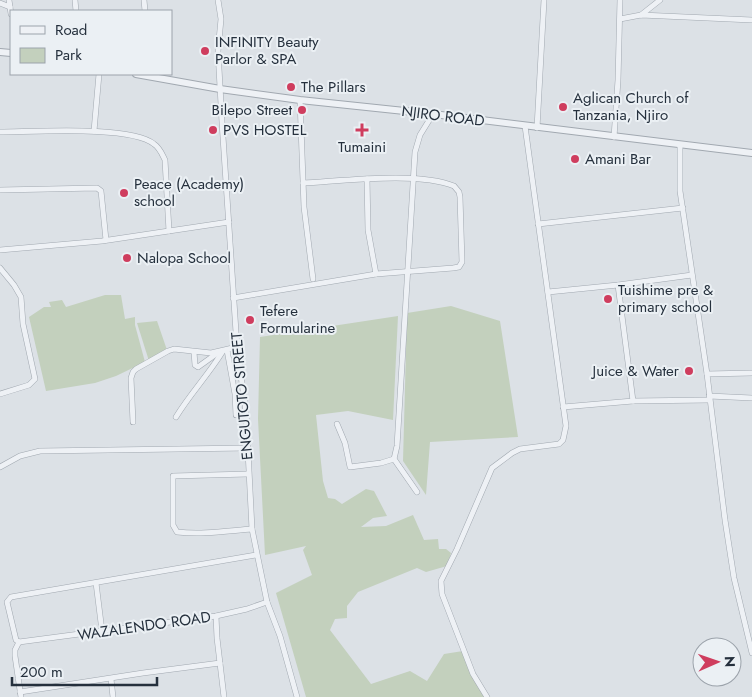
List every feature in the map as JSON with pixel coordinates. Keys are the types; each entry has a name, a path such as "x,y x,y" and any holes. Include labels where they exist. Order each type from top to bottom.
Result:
{"street":[{"path":"9,0 10,10"},
{"name":"ENGUTOTO STREET","path":"218,0 221,19 218,51 220,89 237,347 246,412 246,448 252,529 267,602 280,636 297,697"},
{"path":"537,128 540,40 544,0"},
{"path":"614,137 618,80 620,0"},
{"path":"640,15 660,0"},
{"path":"0,3 10,6"},
{"path":"620,19 640,15 752,20"},
{"path":"94,131 99,75"},
{"name":"NJIRO ROAD","path":"148,75 220,89 300,100 433,114 752,154"},
{"path":"300,100 303,183 313,279"},
{"path":"417,492 394,459 397,446 417,142 433,114"},
{"path":"487,697 473,674 442,594 441,581 492,468 520,449 559,444 566,433 525,126"},
{"path":"0,132 94,131 141,138 153,143 160,150 164,160 169,231"},
{"path":"680,145 680,190 734,578 752,653"},
{"path":"234,298 376,274 459,267 463,257 460,197 457,188 451,184 414,179 367,179 303,183"},
{"path":"367,179 368,230 376,274"},
{"path":"0,190 97,188 101,191 106,240"},
{"path":"538,224 683,208"},
{"path":"0,250 106,240 229,222"},
{"path":"0,268 21,297 22,324 35,378 29,385 0,394"},
{"path":"548,292 692,275"},
{"path":"618,285 633,401"},
{"path":"133,422 131,378 133,372 168,351 178,349 194,352 223,351 237,347"},
{"path":"194,352 195,365 198,367 223,351"},
{"path":"223,351 235,394 236,415"},
{"path":"176,417 223,351"},
{"path":"707,374 752,372"},
{"path":"563,408 633,401 752,398"},
{"path":"338,424 345,443 350,467 381,463 394,459"},
{"path":"0,467 20,456 40,451 246,448"},
{"path":"248,474 173,476 173,525 177,532 181,533 252,529"},
{"path":"220,663 143,672 20,695 15,656 15,650 19,642 16,640 7,602 9,598 256,555"},
{"path":"96,583 102,631"},
{"name":"WAZALENDO ROAD","path":"19,642 216,616 267,602"},
{"path":"216,616 224,697"},
{"path":"111,679 113,697"}],"green space":[{"path":"105,295 121,295 125,319 135,317 135,325 145,362 116,376 95,383 46,391 29,317 44,307 51,307 49,302 62,300 66,307"},
{"path":"451,306 500,321 518,437 430,442 426,495 403,461 407,313"},
{"path":"398,316 393,420 348,411 316,415 323,481 328,498 335,499 342,504 366,489 374,491 387,516 373,518 361,527 386,526 413,515 424,540 438,539 439,549 446,549 451,553 447,566 426,572 417,568 358,592 347,606 347,618 335,619 330,630 371,684 410,671 427,681 444,654 463,651 485,697 306,697 276,593 312,575 303,550 306,546 265,555 258,419 260,337"},
{"path":"157,321 167,350 149,361 137,323"}],"place":[{"name":"INFINITY Beauty Parlor & SPA","path":"205,51"},
{"name":"The Pillars","path":"291,87"},
{"name":"Aglican Church of Tanzania, Njiro","path":"563,107"},
{"name":"Bilepo Street","path":"302,110"},
{"name":"PVS HOSTEL","path":"213,130"},
{"name":"Tumaini","path":"362,130"},
{"name":"Amani Bar","path":"575,159"},
{"name":"Peace (Academy) school","path":"124,193"},
{"name":"Nalopa School","path":"127,258"},
{"name":"Tuishime pre & primary school","path":"608,299"},
{"name":"Tefere Formularine","path":"250,320"},
{"name":"Juice & Water","path":"689,371"}]}
